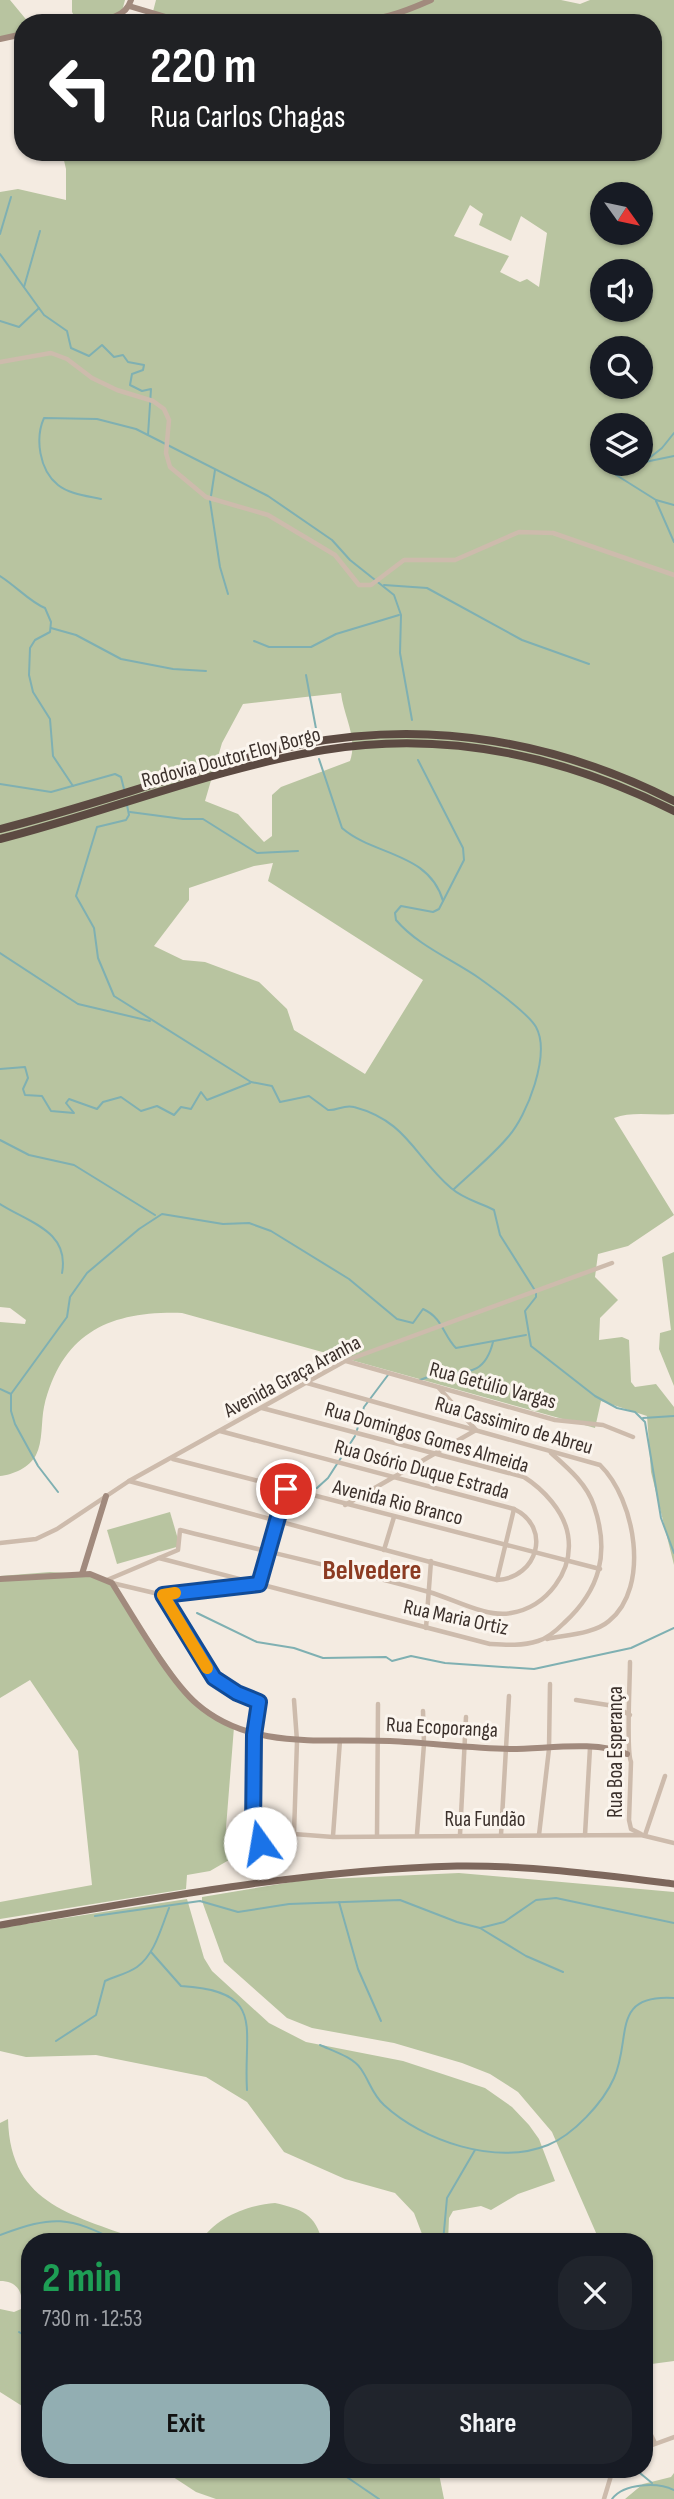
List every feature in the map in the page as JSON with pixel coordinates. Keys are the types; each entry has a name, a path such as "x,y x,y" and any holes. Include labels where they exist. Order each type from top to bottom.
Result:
{"highway":[{"name":"Rodovia Doutor Eloy Borgo","path":"0,829 282,749 340,738 388,734 457,736 534,747 608,770 674,801"},
{"name":"Rodovia Doutor Eloy Borgo","path":"0,839 285,758 379,744 456,745 531,757 604,779 674,811"}],"main road":[{"path":"0,1925 295,1879 459,1866 571,1872 674,1884"}],"street":[{"path":"398,14 431,0"},
{"path":"130,3 161,14"},
{"path":"0,362 51,353 67,359 92,378 117,390 153,401 164,409 169,420 166,453 170,467 206,497 268,515 335,555 359,585 372,585 404,560 455,559 519,532 533,531 553,533 674,575"},
{"name":"Avenida Graça Aranha","path":"0,1543 36,1539 129,1481 345,1361 612,1263"},
{"name":"Rua Getúlio Vargas","path":"345,1361 555,1420 603,1425 633,1437"},
{"name":"Rua Cassimiro de Abreu","path":"306,1383 600,1465 622,1495 632,1528 631,1583 622,1605 610,1620 600,1627 541,1640"},
{"path":"345,1505 476,1430 438,1387"},
{"name":"Rua Domingos Gomes Almeida","path":"262,1408 524,1477 565,1521 568,1562"},
{"name":"Rua Osório Duque Estrada","path":"220,1432 514,1509 526,1517 533,1528 535,1553"},
{"path":"541,1640 576,1612 593,1590 600,1569 601,1552 594,1505 579,1479 551,1453"},
{"name":"Avenida Rio Branco","path":"172,1459 600,1569"},
{"path":"129,1481 497,1580 510,1580 522,1574 535,1553"},
{"path":"0,1579 82,1574 163,1595 259,1584 286,1489"},
{"path":"82,1574 106,1496"},
{"path":"497,1580 514,1509"},
{"path":"384,1550 394,1517"},
{"path":"109,1582 130,1568 181,1547 180,1530 429,1592 498,1614 513,1613 533,1606 548,1595 568,1562"},
{"name":"Rua Maria Ortiz","path":"159,1558 490,1644 516,1645 541,1640"},
{"path":"426,1628 431,1561"},
{"name":"Rua Ecoporanga","path":"109,1582 196,1704 254,1735 297,1741 380,1741 506,1749 616,1749 627,1754"},
{"path":"163,1595 214,1678 237,1693 259,1702 254,1735"},
{"name":"Rua Boa Esperança","path":"630,1662 631,1716 627,1754 631,1762 629,1820 631,1829 643,1835"},
{"path":"539,1835 548,1749 550,1684"},
{"path":"501,1835 509,1696"},
{"path":"294,1700 297,1741 294,1835"},
{"path":"576,1700 614,1706 631,1716"},
{"path":"377,1836 380,1741 378,1703"},
{"path":"417,1835 424,1744 423,1711"},
{"path":"460,1835 466,1717"},
{"name":"Rua Fundão","path":"254,1735 253,1830 254,1839 260,1843 287,1842 294,1835 643,1835 674,1843"},
{"path":"333,1837 340,1740"},
{"path":"585,1835 590,1748"},
{"path":"643,1835 665,1776"},
{"path":"653,2439 655,2443 674,2438"},
{"path":"604,2499 610,2478"}],"green space":[{"path":"0,0 10,0 22,14 14,14 14,37 0,39"},
{"path":"72,0 125,0 121,14 72,12"},
{"path":"156,0 561,0 580,4 590,0 674,0 674,1114 636,1114 614,1118 674,1215 628,1246 598,1254 595,1277 618,1300 600,1318 599,1340 622,1337 629,1340 631,1382 635,1387 656,1384 674,1407 674,1565 651,1472 647,1416 601,1401 595,1428 182,1313 156,1313 111,1322 93,1331 77,1344 63,1360 52,1381 44,1407 41,1438 36,1455 21,1470 0,1476 0,1322 25,1324 26,1320 10,1308 0,1307 0,192 18,189 66,200 64,161 662,161 662,14 152,14","holes":["470,205 483,214 479,225 511,241 521,216 547,233 539,287 527,279 520,282 500,272 509,256 454,236","341,693 351,736 350,761 281,787 272,795 272,836 264,842 238,814 205,801 222,743 243,704","273,863 268,881 423,980 365,1074 294,1030 287,1009 259,982 205,962 183,960 154,946 189,900 189,888 254,866"]},
{"path":"674,1252 674,1386 659,1349 660,1333 671,1330 662,1257"},
{"path":"170,1512 180,1546 117,1564 107,1530"},
{"path":"50,1572 90,1574 115,1582 127,1606 190,1697 234,1727 226,1828 229,1860 210,1871 187,1875 186,1889 0,1919 0,1902 92,1885 78,1751 30,1680 0,1698 0,1576"},
{"path":"459,1873 674,1892 674,2361 653,2364 653,2233 596,2233 552,2132 518,2092 490,2074 462,2063 394,2043 312,2028 287,2018 224,1962 202,1897 304,1880"},
{"path":"187,1899 204,1958 212,1971 269,2023 306,2042 403,2061 485,2088 512,2107 529,2125 539,2139 555,2181 518,2194 491,2210 481,2206 453,2211 449,2218 448,2233 422,2233 414,2213 395,2193 345,2179 284,2152 247,2102 206,2077 96,2055 26,2057 0,2051 0,1928"},
{"path":"8,2119 12,2149 21,2172 35,2190 72,2215 120,2233 21,2233 21,2298 15,2285 0,2281 0,2123"},
{"path":"275,2203 300,2211 311,2219 319,2233 207,2233 233,2214"},
{"path":"0,2309 14,2312 21,2309 21,2405 0,2392"},
{"path":"674,2473 674,2499 625,2499 643,2484 671,2477"},
{"path":"175,2478 440,2478 444,2499 216,2499 196,2492"}],"waterway":[{"path":"0,234 11,197"},
{"path":"24,287 40,231"},
{"path":"0,254 44,315 67,331 71,348 89,356 102,345 114,357 123,355 128,362 144,365 143,370 132,374 130,385 142,391 151,389 148,435"},
{"path":"0,321 19,327 39,308"},
{"path":"101,499 68,491 52,479 40,453 44,418 97,419 136,429 268,496 332,540 350,560 394,595 401,615 400,653 412,720"},
{"path":"653,455 674,433"},
{"path":"653,460 674,456"},
{"path":"211,496 215,470"},
{"path":"618,476 656,500 674,505"},
{"path":"210,501 220,567 228,594"},
{"path":"656,501 674,542"},
{"path":"0,576 45,608 51,622 50,632 35,640 30,648 29,675 33,692 50,719 53,756 73,786"},
{"path":"384,585 427,588 522,640 589,664"},
{"path":"254,641 269,647 311,647 336,634 399,615"},
{"path":"51,628 76,635 121,659 173,669 206,671"},
{"path":"306,675 317,734"},
{"path":"319,759 342,828 426,873 436,885 443,901"},
{"path":"418,760 463,848 464,860 439,909 433,912 401,906 395,913 396,920 425,945 479,978 510,1001 532,1021 540,1039 539,1068 522,1115 502,1144 454,1189"},
{"path":"0,784 51,792 115,774 121,777 124,789"},
{"path":"127,805 129,815 126,820 97,827 76,896 94,928 98,958 114,996 251,1082 272,1086 280,1102 309,1096 328,1110 350,1106 372,1113 398,1130 438,1176 456,1192 494,1210 500,1235 536,1292 536,1297 525,1311 531,1346 595,1396 617,1408 635,1412 645,1422 661,1518 674,1553"},
{"path":"130,812 203,819 257,853 298,851"},
{"path":"0,953 78,1004 150,1021"},
{"path":"0,1069 25,1067 28,1078 23,1089 25,1095 42,1096 51,1111 74,1113 66,1103 69,1099 97,1109 103,1102 121,1097 141,1111 157,1106 174,1115 181,1107 191,1109 201,1092 207,1100 250,1083"},
{"path":"0,1140 29,1155 74,1165 155,1215"},
{"path":"0,1204 53,1237 60,1247 62,1273"},
{"path":"58,1492 38,1466 15,1424 11,1411 11,1394 67,1317 70,1297 87,1273 139,1229 162,1214 223,1224 249,1223 271,1231 349,1279 397,1319 413,1323 423,1309 430,1313 456,1348 526,1335"},
{"path":"420,1380 473,1370 488,1356 493,1342"},
{"path":"357,1430 364,1407 388,1375"},
{"path":"0,1389 11,1394"},
{"path":"643,1418 674,1416"},
{"path":"317,1488 328,1478 355,1436"},
{"path":"197,1613 257,1642 294,1648 323,1658 386,1657 392,1661 411,1656 445,1663 534,1669 631,1648 674,1628"},
{"path":"95,1916 200,1901 238,1912 289,1904 400,1900 480,1928 504,1922 536,1900 556,1898 674,1923"},
{"path":"339,1902 358,1969 381,2021"},
{"path":"56,2041 96,2015 105,1981 143,1962 157,1940 169,1908"},
{"path":"480,1928 526,1956 563,1972"},
{"path":"151,1952 181,1986 208,1989 227,1996 239,2005 245,2017 247,2031 247,2090"},
{"path":"320,2045 353,2061 380,2101 400,2118 419,2129 439,2139 484,2151 528,2151 548,2145 567,2134 603,2098 614,2078 632,2011 640,2003 674,1998"},
{"path":"444,2233 447,2198 475,2150"},
{"path":"0,2235 34,2224 61,2221 99,2233"},
{"path":"348,2478 379,2499"},
{"path":"646,2478 652,2483"},
{"path":"612,2499 633,2487 651,2485 674,2490"}],"slow traffic":[{"path":"175,1593 163,1595 207,1668"}],"district":[{"name":"Belvedere","path":"372,1569"}],"route":[{"path":"260,1843 254,1839 253,1830 254,1735 259,1702 237,1693 214,1678 163,1595 259,1584 286,1489"}]}
